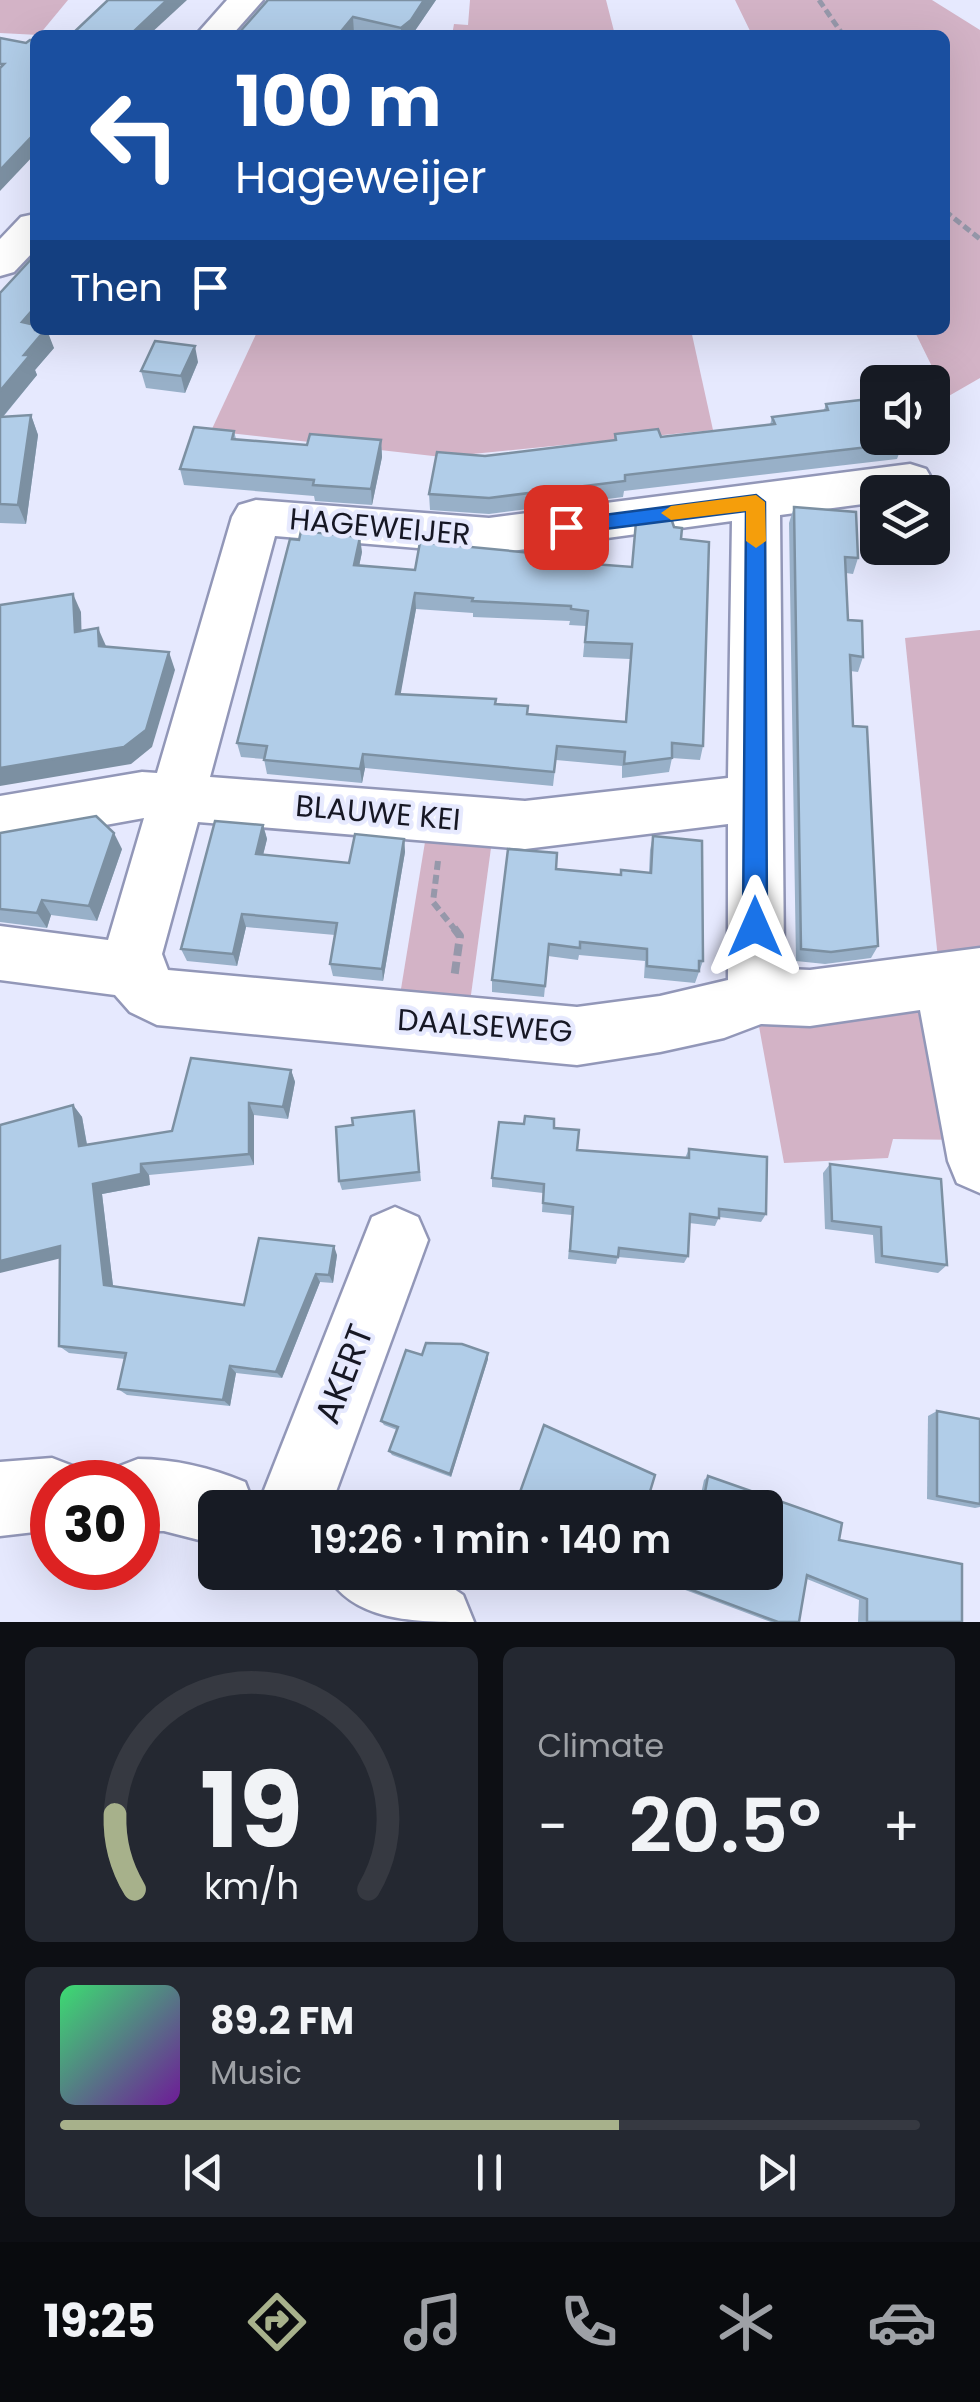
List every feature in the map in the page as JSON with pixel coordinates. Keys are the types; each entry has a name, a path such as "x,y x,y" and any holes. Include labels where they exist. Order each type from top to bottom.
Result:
{"street":[{"path":"217,30 246,0"},
{"path":"0,264 30,231"},
{"name":"HAGEWEIJER","path":"133,970 133,954 256,517 489,536 860,488"},
{"path":"756,502 755,959 760,996"},
{"name":"BLAUWE KEI","path":"0,820 142,795 525,825 756,798"},
{"path":"0,953 133,970"},
{"name":"DAALSEWEG","path":"133,970 141,986 158,998 577,1036 660,1024 724,1010 760,996 810,998 962,977"},
{"path":"962,977 980,1162"},
{"name":"AKERT","path":"301,1490 395,1240"},
{"path":"160,1495 198,1503"},
{"path":"0,1499 30,1496"},
{"path":"389,1590 436,1622"}],"path":[{"path":"819,0 840,30"},
{"path":"950,215 980,239"},
{"path":"444,818 433,902 460,936 448,1024"}],"shaded area":[{"path":"0,0 68,0 43,30 30,30 30,35 0,33"},
{"path":"470,0 606,0 614,30 453,30 454,24 468,25"},
{"path":"735,0 932,0 980,30 980,378 950,395 950,365 931,365 916,335 950,335 950,30 750,30"},
{"path":"256,335 692,335 713,430 442,457 211,431"},
{"path":"980,630 980,954 938,959 905,638"},
{"path":"425,842 491,848 470,1002 400,995"},
{"path":"934,996 963,1140 893,1139 888,1158 784,1163 756,1010"}],"building":[{"path":"108,0 167,0 135,30 76,30"},
{"path":"268,0 424,0 401,28 353,17 342,30 241,30"},
{"path":"0,38 26,43 30,40 30,138 0,170 0,68 4,64 0,64"},
{"path":"30,260 30,313 22,322 30,324 30,335 41,335 24,355 30,355 0,391 0,293"},
{"path":"155,341 195,346 181,376 141,371"},
{"path":"860,400 860,448 625,475 625,481 489,498 429,494 437,452 485,456 616,440 615,434 658,429 661,437 775,424 772,417 828,410 826,404"},
{"path":"31,415 18,505 0,504 0,417"},
{"path":"194,427 234,431 232,439 307,445 310,434 381,440 371,489 313,485 314,480 180,469"},
{"path":"794,507 856,512 858,558 845,557 848,620 862,621 863,657 850,655 853,726 867,727 878,946 831,952 801,949"},
{"path":"671,518 674,527 682,528 681,539 709,542 703,746 672,743 672,758 624,764 625,752 557,746 554,772 363,754 360,769 264,760 267,746 237,743 290,539 299,540 301,531 360,537 354,565 415,570 420,542 542,554 541,560 632,567 636,522","holes":["415,593 473,598 472,601 571,606 588,611 585,642 632,644 626,722 527,714 528,706 495,704 496,699 396,694"]},
{"path":"73,594 75,632 98,628 99,646 169,652 146,730 124,747 0,768 0,605"},
{"path":"96,816 114,833 89,906 42,900 37,913 0,909 0,833"},
{"path":"215,821 263,825 256,854 349,863 355,834 404,839 382,969 330,964 337,923 242,914 233,954 181,949"},
{"path":"653,836 702,841 703,961 699,961 699,971 647,966 647,949 580,942 580,948 549,944 545,986 492,980 508,849 557,853 556,869 621,875 621,870 651,873"},
{"path":"191,1058 291,1070 283,1107 249,1103 249,1154 141,1164 141,1174 93,1184 104,1285 244,1305 259,1238 334,1246 329,1275 316,1274 276,1372 230,1366 223,1400 118,1389 126,1353 59,1346 60,1246 0,1261 0,1125 73,1105 79,1146 172,1131"},
{"path":"414,1111 419,1172 339,1181 336,1127 353,1125 352,1118"},
{"path":"525,1116 554,1119 554,1128 579,1130 577,1150 689,1158 689,1149 767,1157 766,1214 719,1209 719,1218 690,1214 688,1256 619,1248 618,1257 570,1251 573,1207 543,1203 544,1184 492,1178 499,1122 524,1124"},
{"path":"830,1164 941,1179 947,1265 882,1256 881,1227 832,1221"},
{"path":"426,1343 462,1344 488,1353 450,1474 389,1451 398,1427 381,1421 406,1350 422,1355"},
{"path":"937,1411 980,1419 980,1504 937,1496"},
{"path":"544,1425 655,1475 650,1490 521,1490"},
{"path":"708,1476 748,1490 705,1490"},
{"path":"783,1502 842,1523 839,1540 962,1564 962,1622 867,1622 867,1599 807,1575 799,1622 778,1622 692,1590 783,1590"}],"slow traffic":[{"path":"671,513 756,502 756,541"}],"route":[{"path":"566,527 756,502 755,927"}]}
